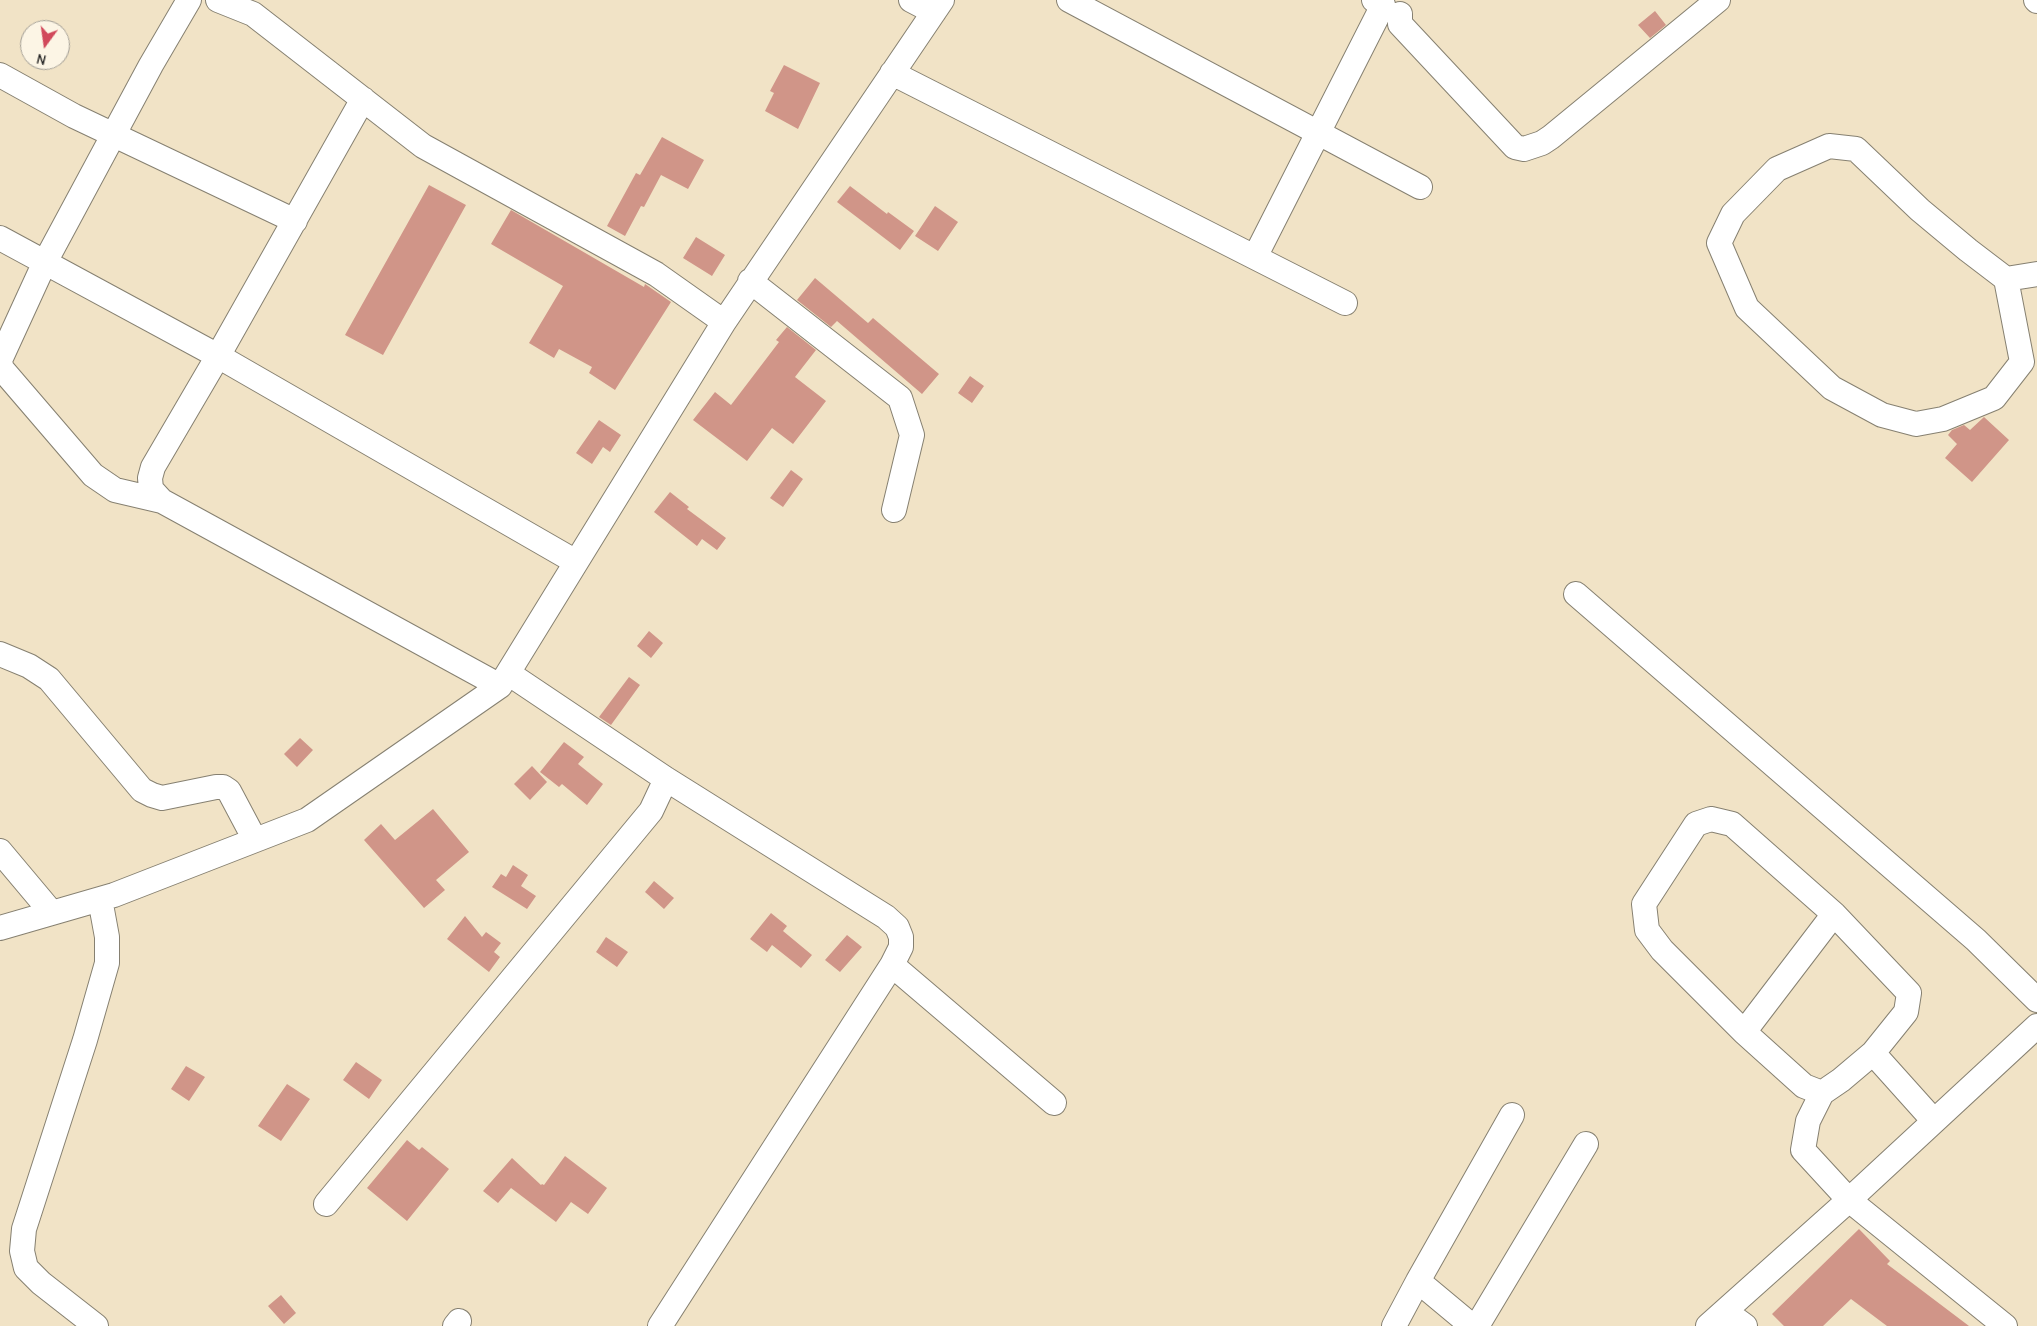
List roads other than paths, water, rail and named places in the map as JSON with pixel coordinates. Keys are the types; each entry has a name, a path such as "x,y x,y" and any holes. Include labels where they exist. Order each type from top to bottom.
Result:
{"street":[{"path":"189,0 151,65 44,264 0,361 2,369 93,475 114,490 162,500 504,680 886,917 897,928 901,937 901,947 892,965 660,1326"},
{"path":"0,928 100,899 306,820 504,680 750,281 938,6 911,0"},
{"path":"1069,0 1420,187"},
{"path":"1255,257 1383,5 1374,0"},
{"path":"1400,14 1400,24 1516,148 1524,149 1542,143 1551,137 1718,0"},
{"path":"229,2 253,14 423,146 656,274 724,322"},
{"path":"892,73 1345,304"},
{"path":"0,75 74,116 294,221"},
{"path":"162,500 151,489 150,478 153,467 363,99"},
{"path":"2006,279 2022,362 1994,398 1943,419 1916,424 1882,415 1832,388 1747,308 1719,243 1733,214 1777,169 1829,146 1856,149 1920,210 2006,279 2037,274"},
{"path":"0,238 44,264 218,356 576,562"},
{"path":"750,281 900,398 912,435 894,510"},
{"path":"1576,594 1976,940 2037,1000"},
{"path":"0,654 34,669 49,679 142,790 152,796 162,798 223,787 229,791 255,840"},
{"path":"326,1204 651,811 666,779"},
{"path":"1822,1093 1804,1086 1744,1032 1662,950 1647,930 1644,904 1696,824 1712,819 1732,824 1834,914 1909,993 1906,1012 1873,1053 1822,1093 1808,1121 1803,1150 1849,1200 2006,1326"},
{"path":"0,851 52,913"},
{"path":"96,1326 41,1283 26,1268 22,1251 24,1230 85,1040 107,963 107,937 100,899"},
{"path":"1744,1032 1834,914"},
{"path":"892,965 1054,1103"},
{"path":"1717,1319 2037,1026"},
{"path":"1873,1053 1934,1121"},
{"path":"1394,1326 1512,1115"},
{"path":"1477,1326 1586,1144"},
{"path":"1418,1281 1472,1326"},
{"path":"1717,1319 1745,1326"}]}
